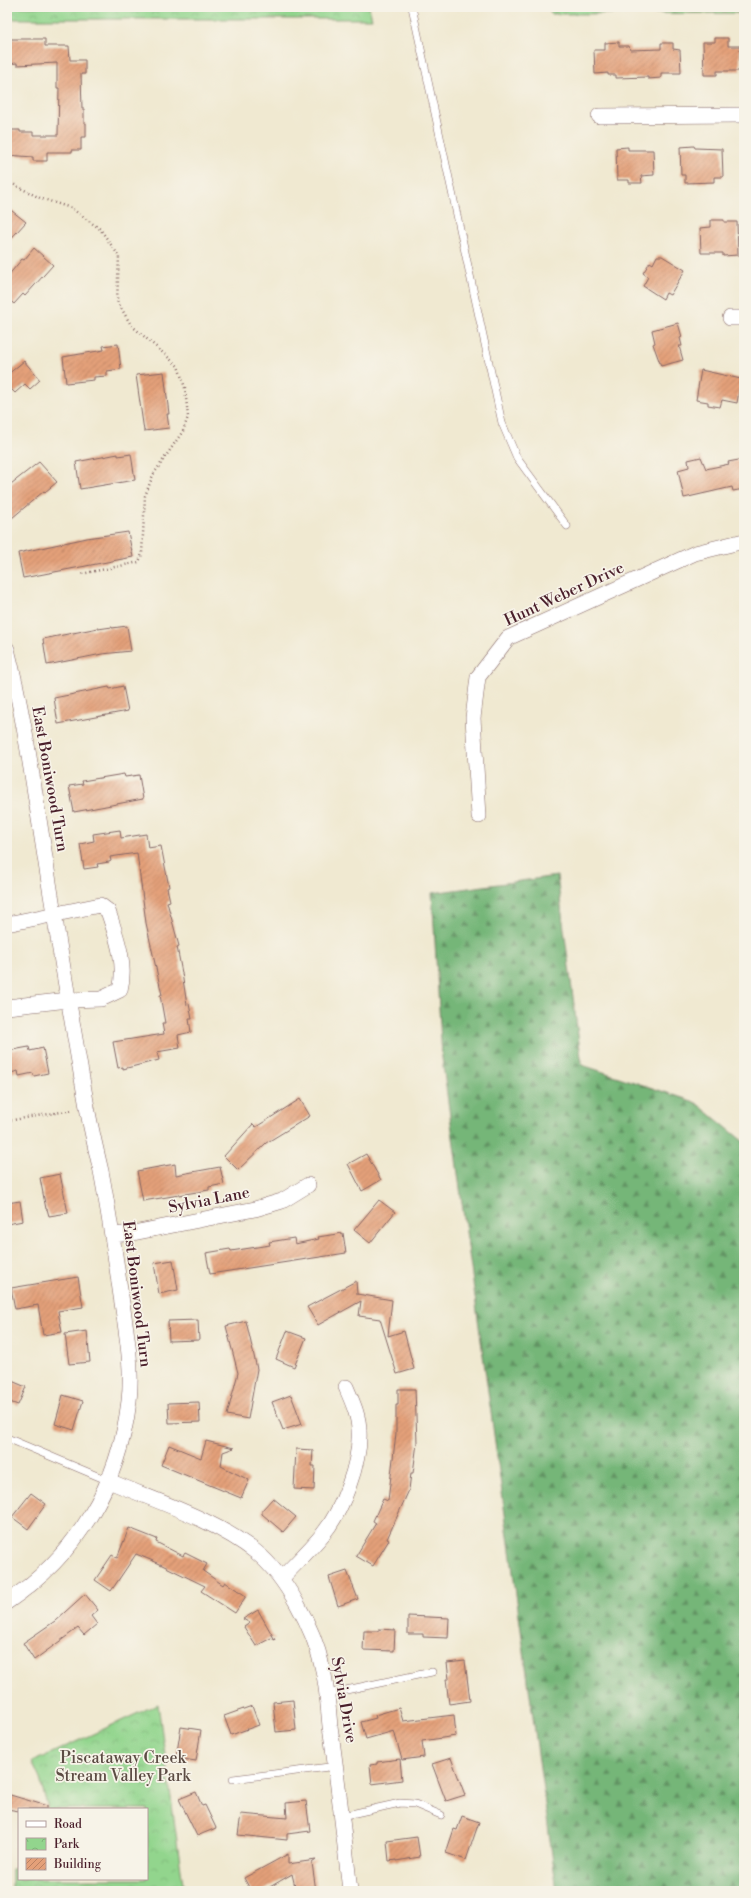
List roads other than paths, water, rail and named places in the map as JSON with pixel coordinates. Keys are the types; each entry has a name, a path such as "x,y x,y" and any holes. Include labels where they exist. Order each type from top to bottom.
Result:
{"street":[{"path":"598,116 744,115"},
{"name":"Hunt Weber Drive","path":"479,816 473,718 478,677 508,638 695,553 744,541"},
{"name":"East Boniwood Turn","path":"7,649 28,753 68,1000 87,1108 112,1235 128,1338 130,1372 129,1401 109,1481 94,1510 58,1558 41,1576 7,1602"},
{"path":"7,924 100,905 108,911 119,946 123,972 120,990 101,999 68,1000 7,1007"},
{"name":"Sylvia Lane","path":"112,1235 133,1233 255,1210 282,1201 308,1185"},
{"path":"282,1579 324,1533 344,1498 354,1471 360,1432 355,1410 346,1387"},
{"name":"Sylvia Drive","path":"109,1481 204,1521 238,1540 256,1552 282,1579 296,1602 313,1639 322,1665 337,1766 350,1891"}],"lane":[{"path":"412,7 502,423 517,458 567,526"},
{"path":"7,1438 109,1481"},
{"path":"327,1694 432,1672"},
{"path":"233,1779 337,1766"},
{"path":"342,1816 400,1803 415,1804 441,1815"}],"park label":[{"name":"Piscataway Creek Stream Valley Park","path":"123,1767"}]}
